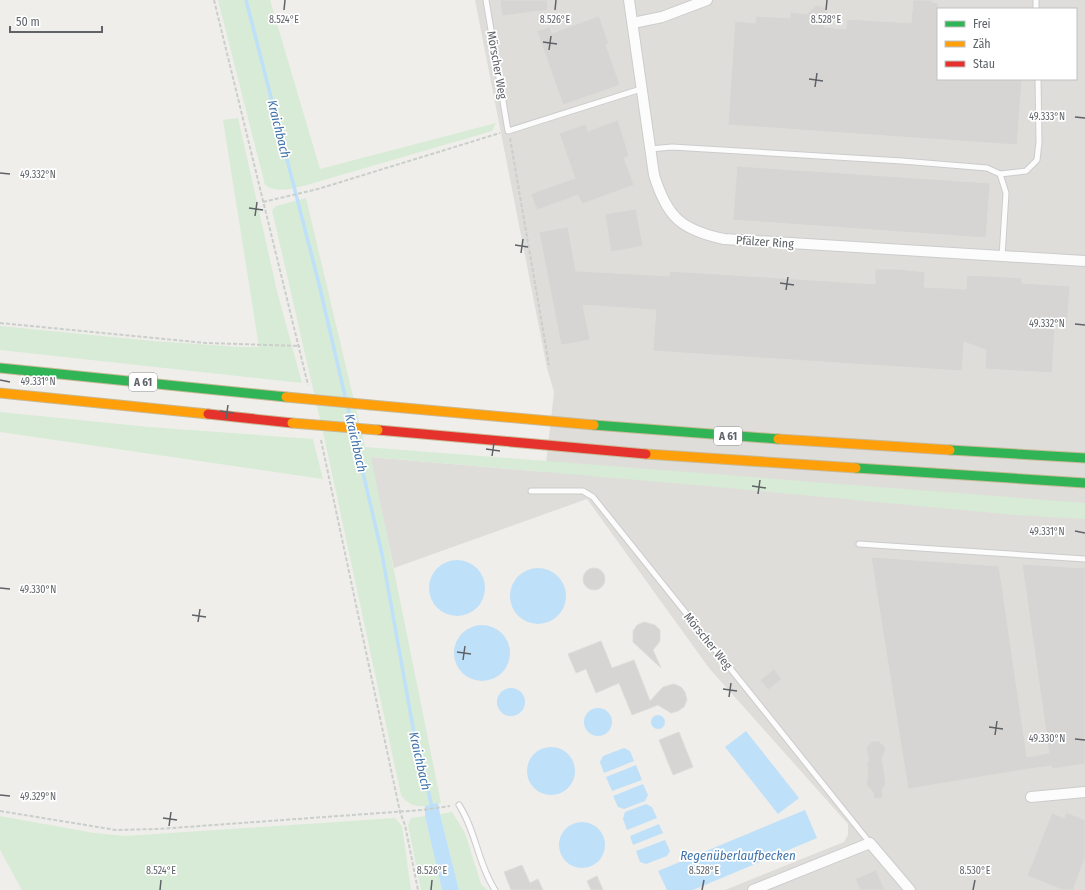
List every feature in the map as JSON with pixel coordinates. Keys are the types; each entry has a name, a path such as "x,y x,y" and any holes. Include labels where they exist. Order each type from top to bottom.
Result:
{"highway":[{"name":"A 61","path":"0,368 286,397 670,432 1085,458"},
{"name":"A 61","path":"0,393 292,423 676,457 1085,483"}],"street":[{"name":"Pfälzer Ring","path":"629,0 650,150 661,197 671,212 687,228 701,234 724,239 1085,262"},
{"path":"632,23 662,18 707,0"},
{"path":"1031,797 1085,792"},
{"path":"753,890 870,843"},
{"name":"Mörscher Weg","path":"870,843 910,890"}],"lane":[{"name":"Mörscher Weg","path":"486,0 508,131"},
{"path":"650,150 672,147 902,161 987,168 1000,174 1026,171 1037,160 1039,142 1038,80"},
{"path":"508,131 641,89"},
{"path":"1000,174 1006,193 1002,257"},
{"name":"Mörscher Weg","path":"531,491 583,491 593,497 870,843"},
{"path":"859,544 1085,559"},
{"path":"459,805 466,817 486,876 495,890"}],"path":[{"path":"263,202 318,188 508,131 549,364"},
{"path":"0,323 206,343 300,346"},
{"path":"0,811 116,830 158,829 400,812 444,807"},
{"path":"400,812 405,825 418,890"}],"shaded area":[{"path":"475,0 1085,0 1085,890 725,890 844,842 848,835 848,824 709,668 587,499 394,568 370,457 545,472 554,392 547,368"}],"green space":[{"path":"218,0 270,0 320,169 496,123 492,131 307,185 286,190 270,188 265,185"},
{"path":"238,118 277,291 302,383 0,350 0,326 153,341 259,347 223,120"},
{"path":"306,198 365,447 1085,503 1085,519 1016,515 696,485 371,457 441,803 429,806 419,806 409,803 401,795 325,441 272,210 276,206"},
{"path":"0,412 149,427 313,439 323,479 0,432"},
{"path":"452,812 465,833 481,884 487,890 459,890 440,814"},
{"path":"0,816 94,833 126,836 395,818 402,826 411,890 22,890 0,850"},
{"path":"425,816 442,890 421,890 408,825 411,818"}],"water":[{"path":"457,560 468,562 477,568 483,577 485,588 483,599 477,608 468,614 457,616 446,614 437,608 431,599 429,588 431,577 437,568 446,562"},
{"path":"538,568 549,570 558,576 564,585 566,596 564,607 558,616 549,622 538,624 527,622 518,616 512,607 510,596 512,585 518,576 527,570"},
{"path":"482,625 493,627 502,633 508,642 510,653 508,664 502,673 493,679 482,681 471,679 462,673 456,664 454,653 456,642 462,633 471,627"},
{"path":"511,688 521,692 525,702 521,712 511,716 501,712 497,702 501,692"},
{"path":"598,708 608,712 612,722 608,732 598,736 588,732 584,722 588,712"},
{"path":"658,715 663,717 665,722 663,727 658,729 653,727 651,722 653,717"},
{"name":"Regenüberlaufbecken","path":"746,731 799,798 778,814 725,747"},
{"path":"546,747 556,747 568,754 575,766 575,776 568,788 556,795 546,795 538,791 531,784 527,776 527,766 531,758 538,751"},
{"path":"624,748 630,751 634,761 604,773 600,762 603,756"},
{"path":"636,765 642,780 612,791 606,777"},
{"path":"643,784 648,795 645,801 624,809 618,807 613,796"},
{"path":"438,803 459,890 442,890 425,816 425,806"},
{"path":"646,804 652,807 657,818 627,830 623,819 625,812"},
{"name":"Regenüberlaufbecken","path":"805,810 817,838 693,890 667,890 658,871"},
{"path":"577,822 587,822 595,826 601,832 605,840 605,850 601,858 595,864 587,868 577,868 569,864 563,858 559,850 559,840 563,832 569,826"},
{"path":"659,824 663,833 633,845 630,836"},
{"path":"665,840 670,851 667,856 646,864 640,862 636,851"}],"building":[{"path":"500,0 547,0 548,10 502,16"},
{"path":"913,0 932,0 932,2 938,3 937,80 1022,80 1017,145 728,125 735,21 755,23 756,16 790,18 790,12 807,14 816,5 824,7 827,11 824,27 846,29 847,19 911,23"},
{"path":"599,16 609,44 606,45 620,85 563,105 537,31 550,27 552,33"},
{"path":"618,120 629,156 624,158 634,185 582,204 578,195 537,210 531,194 575,178 559,133 586,124 588,131"},
{"path":"737,166 990,183 986,238 733,220"},
{"path":"636,209 643,246 611,252 605,214"},
{"path":"568,227 576,271 669,276 670,271 875,284 875,269 897,269 925,272 924,287 966,289 967,275 1022,278 1022,283 1070,286 1067,327 1055,326 1052,373 985,369 986,350 964,342 962,371 653,351 656,310 583,305 590,340 561,345 539,232"},
{"path":"871,557 999,566 1027,757 1049,753 1022,564 1085,568 1085,764 1052,769 1051,766 1028,769 908,789"},
{"path":"594,568 602,571 605,579 602,587 594,590 586,587 583,579 586,571"},
{"path":"644,622 655,625 660,630 660,641 653,650 661,668 633,642 633,631 637,625"},
{"path":"601,641 612,668 634,660 650,701 663,687 674,684 681,687 685,692 687,700 684,707 671,713 658,705 632,715 619,683 596,693 586,669 576,673 568,654"},
{"path":"774,669 782,679 768,690 760,680"},
{"path":"679,732 693,767 673,775 659,740"},
{"path":"872,741 879,741 886,748 882,758 886,783 882,791 883,798 874,799 873,792 866,784 868,776 867,761 869,761 866,748"},
{"path":"1066,812 1085,820 1085,858 1073,890 1063,890 1027,876 1052,813 1064,818"},
{"path":"522,865 530,883 538,879 543,890 511,890 504,872"},
{"path":"876,870 885,890 860,890 855,879"},
{"path":"597,876 603,890 591,890 587,881"}],"waterway":[{"name":"Kraichbach","path":"246,0 319,284 345,396"},
{"name":"Kraichbach","path":"348,408 351,422"},
{"name":"Kraichbach","path":"354,434 382,554 414,733 432,807"}],"traffic: fast":[{"path":"0,368 286,397"},
{"path":"594,425 778,439"},
{"path":"950,450 1085,458"},
{"path":"856,468 1085,483"}],"traffic: slow":[{"path":"0,393 208,414"},
{"path":"286,397 371,405"},
{"path":"371,405 594,425"},
{"path":"292,423 378,430"},
{"path":"778,439 950,450"},
{"path":"646,454 856,468"}],"traffic: jam":[{"path":"208,414 292,423"},
{"path":"378,430 646,454"}]}
